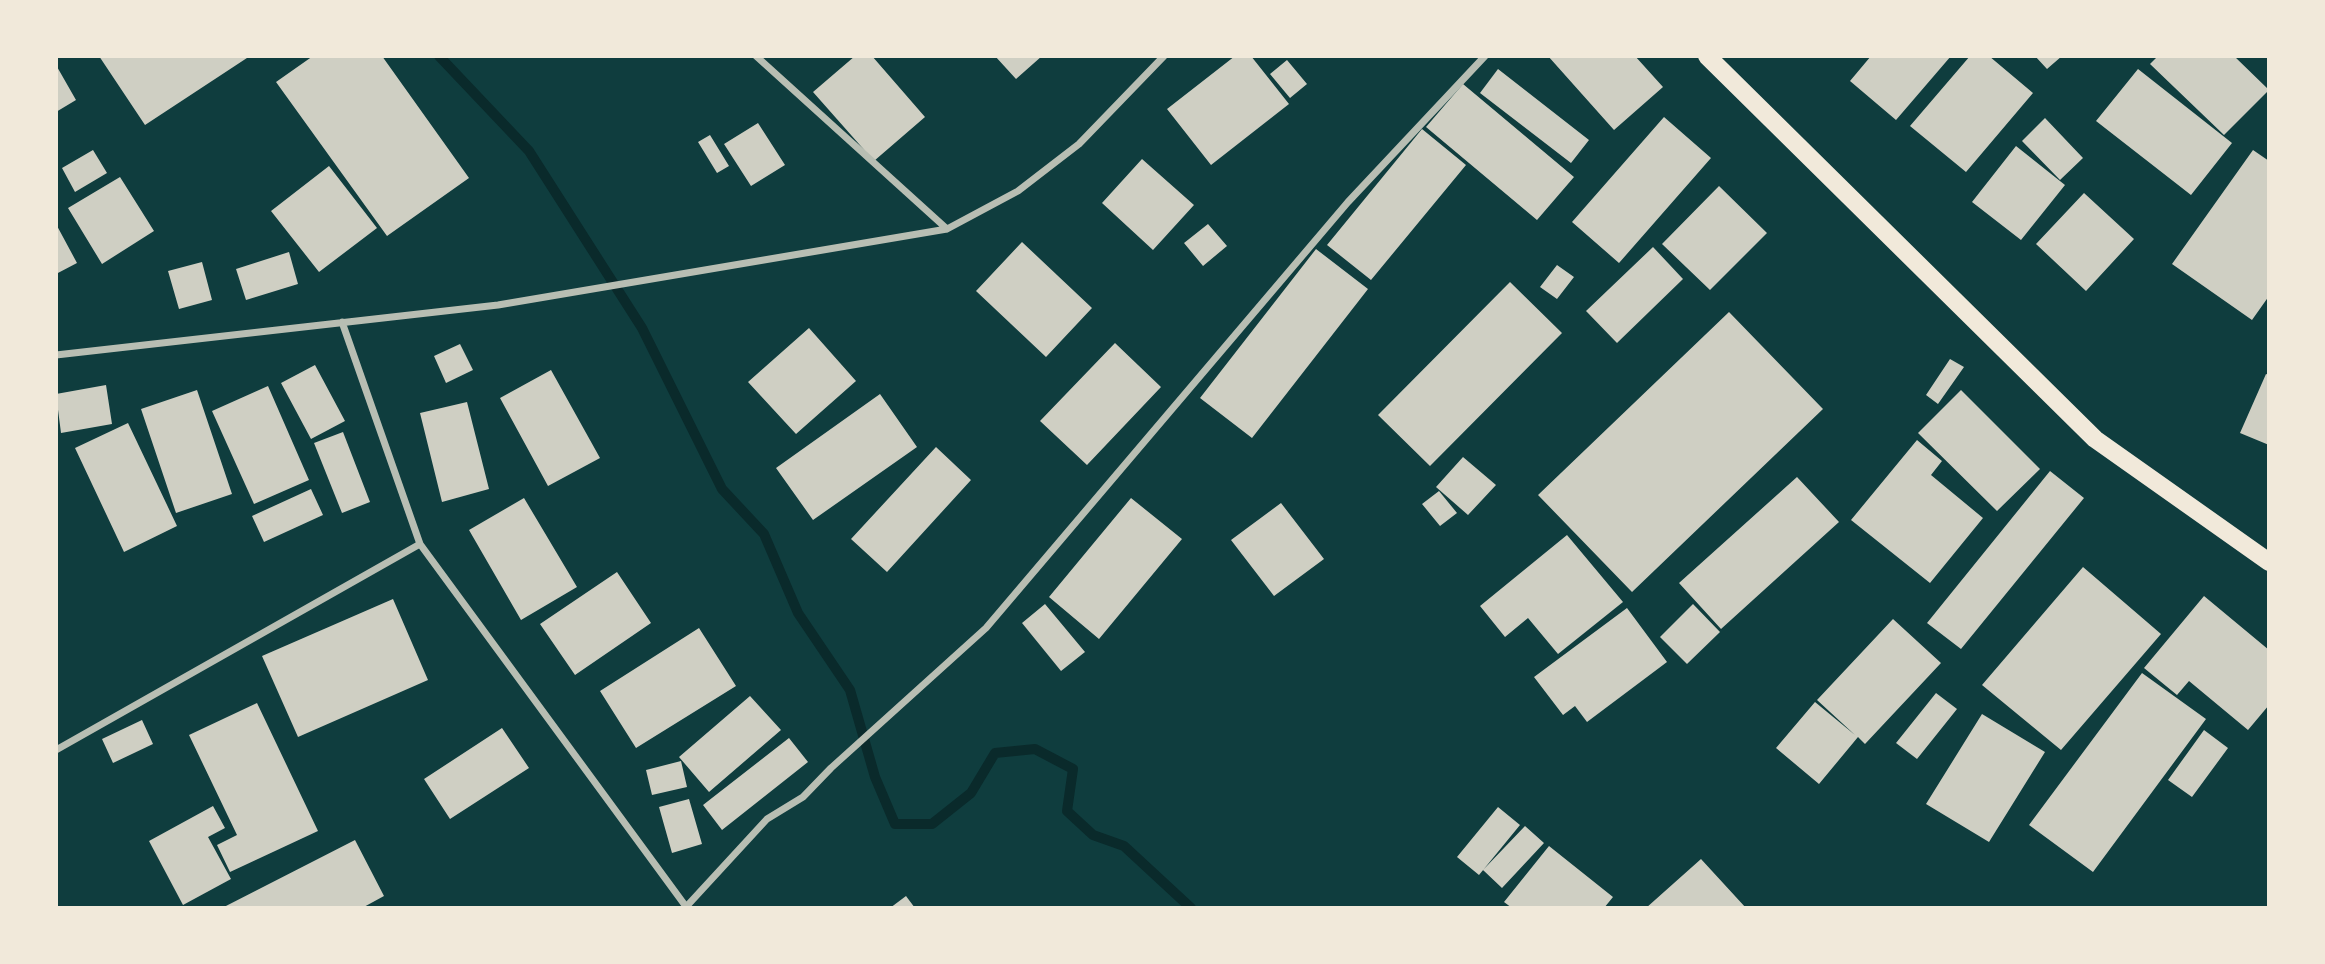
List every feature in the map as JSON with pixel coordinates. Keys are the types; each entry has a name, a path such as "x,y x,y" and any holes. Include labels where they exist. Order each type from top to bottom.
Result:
{"main road":[{"path":"1707,56 2095,439 2269,562"}],"street":[{"path":"756,56 947,229"},
{"path":"56,355 498,305 947,229 1018,191 1079,144 1164,56"},
{"path":"342,322 420,544 687,908 767,820 803,797 831,768 986,628 1348,202 1485,56"},
{"path":"56,750 420,544"}],"building":[{"path":"99,56 250,56 145,125"},
{"path":"313,56 382,56 469,178 387,236 276,82"},
{"path":"855,56 872,56 925,117 874,161 813,92"},
{"path":"995,56 1042,56 1016,79"},
{"path":"1235,56 1251,56 1289,104 1211,165 1167,109"},
{"path":"1548,56 1635,56 1663,87 1614,130"},
{"path":"1871,56 1951,56 1896,120 1850,81"},
{"path":"1970,56 1989,56 2033,93 1966,172 1910,126"},
{"path":"2035,56 2062,56 2047,69"},
{"path":"2158,56 2234,56 2269,90 2224,135 2150,64"},
{"path":"1287,60 1307,84 1290,98 1270,74"},
{"path":"56,65 76,100 56,112"},
{"path":"1498,69 1589,140 1571,163 1480,93"},
{"path":"2138,69 2232,143 2191,195 2096,121"},
{"path":"1463,84 1574,177 1537,220 1426,127"},
{"path":"1664,117 1711,158 1619,263 1572,222"},
{"path":"2045,118 2083,158 2060,180 2022,141"},
{"path":"758,123 785,165 751,186 724,144"},
{"path":"1422,129 1466,165 1371,280 1327,245"},
{"path":"710,135 729,166 717,173 698,142"},
{"path":"2016,146 2065,185 2021,240 1972,202"},
{"path":"93,150 107,173 75,192 62,168"},
{"path":"2253,150 2269,161 2269,296 2252,320 2172,264"},
{"path":"1142,159 1194,205 1153,250 1102,203"},
{"path":"329,166 377,228 319,272 271,211"},
{"path":"120,177 154,231 102,264 68,208"},
{"path":"1719,186 1767,233 1710,290 1662,244"},
{"path":"2084,193 2134,239 2086,291 2036,244"},
{"path":"56,224 77,263 56,274"},
{"path":"1208,224 1227,246 1203,266 1184,243"},
{"path":"1022,242 1092,308 1046,357 976,291"},
{"path":"1653,247 1683,279 1617,343 1586,311"},
{"path":"1316,249 1368,289 1252,438 1200,398"},
{"path":"289,252 298,284 246,300 236,269"},
{"path":"202,262 212,300 179,309 168,271"},
{"path":"1557,265 1574,277 1557,299 1540,287"},
{"path":"1510,282 1562,333 1430,466 1378,415"},
{"path":"1729,312 1823,409 1632,592 1538,495"},
{"path":"809,328 856,381 796,434 748,382"},
{"path":"1115,343 1161,387 1087,465 1040,421"},
{"path":"460,344 473,370 446,383 434,356"},
{"path":"1950,359 1964,367 1938,404 1926,395"},
{"path":"315,365 345,421 311,439 281,383"},
{"path":"551,370 600,458 548,486 500,398"},
{"path":"2266,374 2269,375 2269,445 2240,433"},
{"path":"106,385 112,424 61,433 56,394"},
{"path":"268,386 309,480 254,504 212,411"},
{"path":"197,390 232,494 176,513 141,409"},
{"path":"1961,390 2040,469 1997,511 1918,433"},
{"path":"880,394 917,447 813,520 776,468"},
{"path":"467,402 489,489 442,502 420,413"},
{"path":"128,423 177,526 124,552 75,448"},
{"path":"343,432 370,502 342,513 314,443"},
{"path":"1917,440 1942,461 1931,475 1983,518 1930,583 1851,520"},
{"path":"936,447 971,480 887,572 851,539"},
{"path":"1463,457 1496,485 1468,515 1436,487"},
{"path":"2050,471 2084,498 1961,649 1927,623"},
{"path":"1797,477 1839,522 1721,629 1679,583"},
{"path":"311,489 323,515 264,542 252,516"},
{"path":"1439,491 1457,513 1440,526 1422,504"},
{"path":"524,498 577,587 521,620 469,530"},
{"path":"1131,498 1182,539 1099,639 1049,597"},
{"path":"1281,503 1324,559 1274,596 1231,540"},
{"path":"1567,535 1623,602 1558,654 1528,618 1505,637 1480,606"},
{"path":"2083,567 2161,634 2061,750 1982,685"},
{"path":"617,572 651,623 575,675 540,624"},
{"path":"2204,596 2269,650 2269,705 2248,730 2189,681 2177,695 2144,668"},
{"path":"393,599 428,680 298,737 262,656"},
{"path":"1045,604 1085,652 1061,671 1022,623"},
{"path":"1693,604 1720,632 1687,664 1660,637"},
{"path":"1627,608 1667,662 1587,722 1575,706 1563,715 1534,677"},
{"path":"1893,619 1941,663 1865,744 1858,737 1819,784 1776,748 1815,702 1855,735 1817,700"},
{"path":"699,628 736,686 636,748 600,691"},
{"path":"2142,673 2206,719 2093,872 2029,825"},
{"path":"1936,693 1957,709 1917,759 1896,743"},
{"path":"750,696 781,730 709,792 679,757"},
{"path":"257,703 318,831 230,872 217,845 237,835 189,735"},
{"path":"1982,714 2045,752 1989,842 1926,804"},
{"path":"142,720 153,744 113,763 102,739"},
{"path":"502,728 529,768 450,819 424,779"},
{"path":"2204,730 2228,748 2192,797 2168,780"},
{"path":"789,738 808,762 722,830 703,805"},
{"path":"681,761 687,787 652,795 646,770"},
{"path":"689,799 702,844 672,853 659,807"},
{"path":"213,806 225,828 208,837 231,879 183,905 149,841"},
{"path":"1498,807 1520,825 1479,875 1457,857"},
{"path":"1525,826 1544,843 1502,888 1483,870"},
{"path":"355,840 384,896 362,908 222,908"},
{"path":"1549,846 1613,897 1604,908 1512,908 1504,902"},
{"path":"1701,859 1746,908 1646,908"},
{"path":"906,896 915,908 890,908"}],"waterway":[{"path":"439,56 529,151 642,328 722,489 764,534 798,613 850,690 875,777 895,824 932,824 971,793 995,753 1035,749 1073,769 1067,811 1093,835 1124,846 1191,908"}]}
